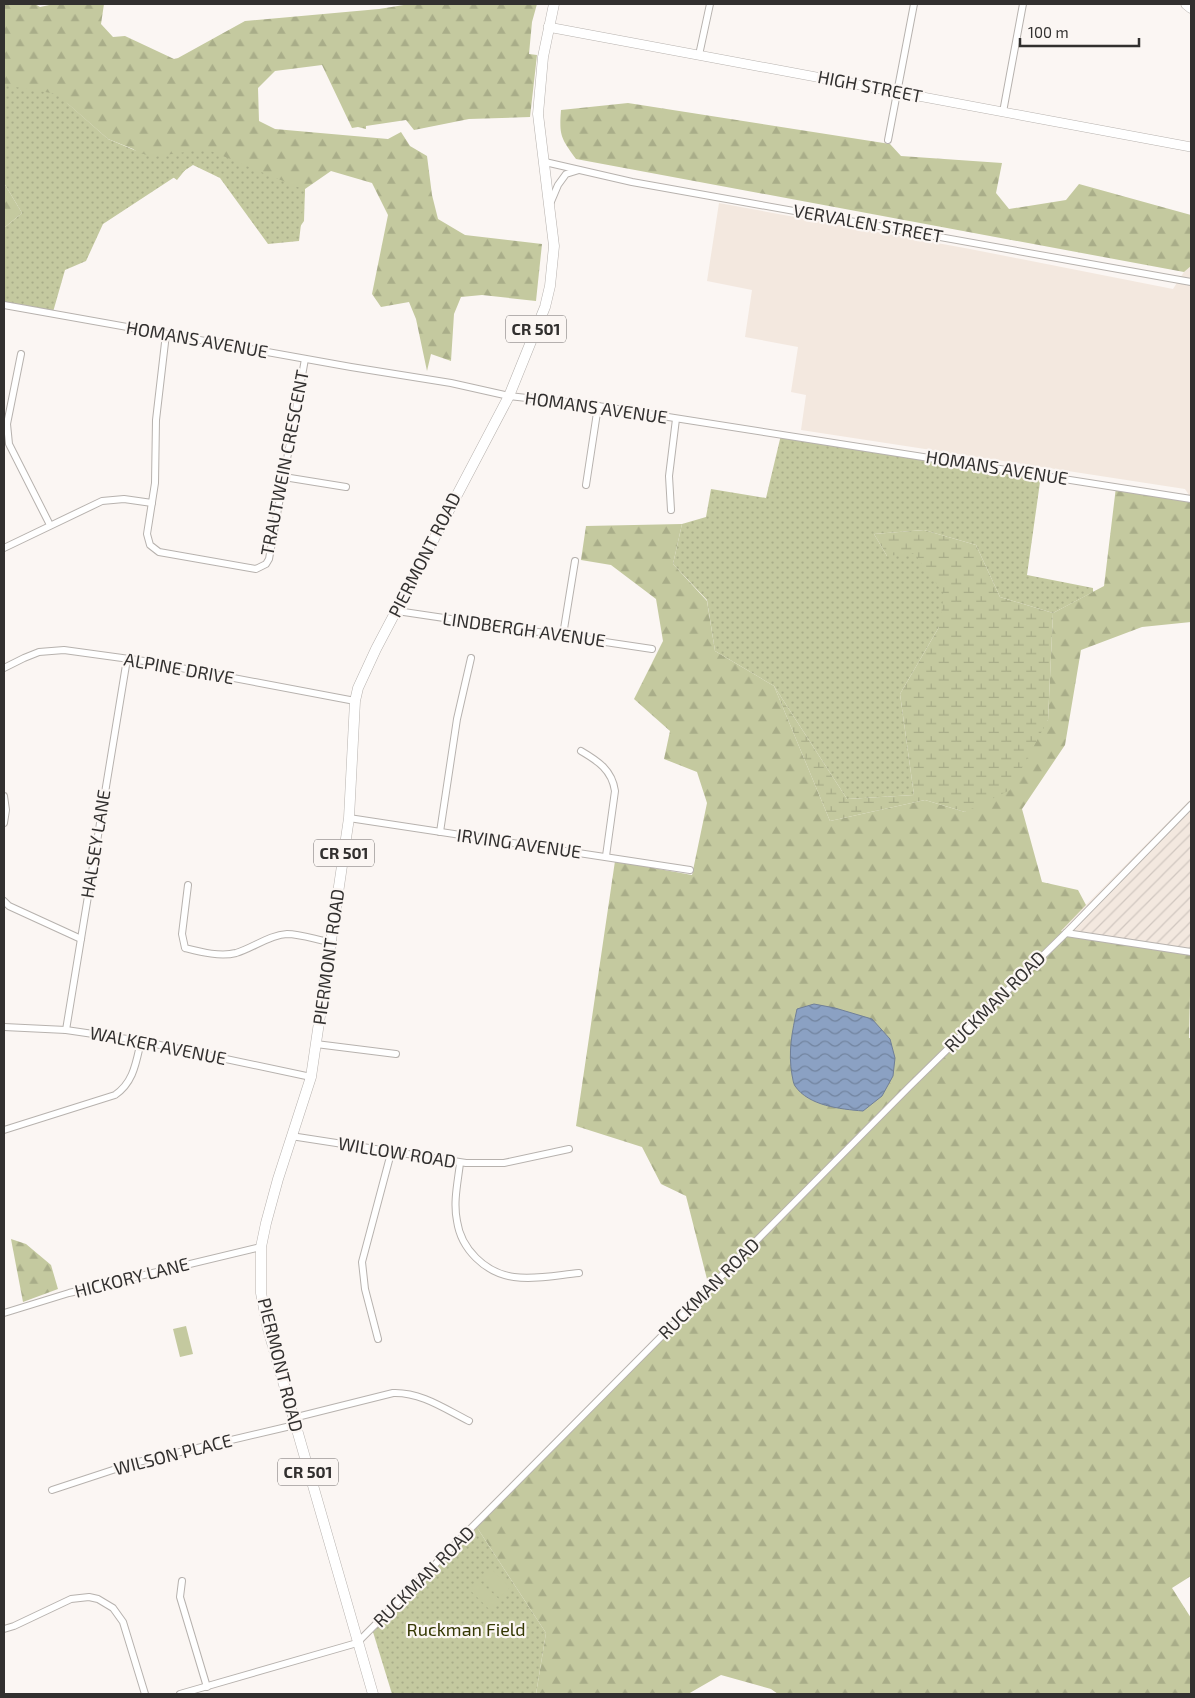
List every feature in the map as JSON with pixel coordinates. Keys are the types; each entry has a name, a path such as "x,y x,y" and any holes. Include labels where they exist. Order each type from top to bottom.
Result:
{"main road":[{"name":"PIERMONT ROAD","path":"373,1694 264,1315 260,1272 261,1247 275,1188 311,1077 349,818 355,701 358,688 366,669 509,396 542,316 550,286 554,246 538,114 542,64 554,4"},
{"path":"1186,4 1191,6"}],"street":[{"path":"700,55 710,4"},
{"path":"888,140 914,4"},
{"path":"1003,112 1023,4"},
{"name":"HIGH STREET","path":"548,27 1191,147"},
{"name":"VERVALEN STREET","path":"545,162 632,182 1191,282"},
{"path":"550,205 558,184 566,174 579,170"},
{"name":"HOMANS AVENUE","path":"4,305 451,383 509,396 598,406 1191,498"},
{"name":"TRAUTWEIN CRESCENT","path":"166,334 158,396 154,459 155,483 147,534 150,545 159,552 256,569 266,564 269,559 305,359"},
{"path":"21,354 7,424 7,434 13,453 50,525"},
{"path":"586,485 598,406"},
{"path":"671,510 669,476 676,418"},
{"path":"284,477 346,487"},
{"path":"4,548 102,501 124,499 152,503"},
{"path":"563,635 575,561"},
{"name":"LINDBERGH AVENUE","path":"397,611 652,649"},
{"name":"ALPINE DRIVE","path":"4,668 26,657 51,650 64,650 127,659 355,701"},
{"path":"440,832 457,719 471,658"},
{"name":"HALSEY LANE","path":"66,1030 127,659"},
{"path":"581,751 599,761 614,781 606,856"},
{"path":"4,796 6,810 4,823"},
{"name":"RUCKMAN ROAD","path":"180,1694 195,1692 357,1643 909,1087 1066,933 1191,805"},
{"name":"IRVING AVENUE","path":"349,818 690,870"},
{"path":"188,885 182,934 185,948 199,952 237,953 276,936 288,934 330,942"},
{"path":"4,901 9,906 81,939"},
{"path":"1066,933 1191,952"},
{"name":"WALKER AVENUE","path":"4,1027 66,1030 141,1041 311,1077"},
{"path":"4,1130 115,1095 128,1084 132,1076 141,1041"},
{"path":"316,1044 396,1054"},
{"name":"WILLOW ROAD","path":"291,1136 460,1163 504,1163 569,1150"},
{"path":"378,1339 365,1289 362,1262 391,1153"},
{"path":"460,1163 456,1220 464,1242 480,1262 496,1271 513,1277 579,1273"},
{"name":"HICKORY LANE","path":"4,1313 69,1293 261,1247"},
{"name":"WILSON PLACE","path":"52,1490 134,1463 294,1422 393,1393 415,1394 469,1421"},
{"path":"182,1581 180,1597 208,1687"},
{"path":"4,1629 71,1599 89,1597 98,1599 113,1608 123,1622 145,1694"}],"shaded area":[{"path":"719,203 970,249 1173,289 1184,272 1191,266 1191,498 1185,489 801,430 806,395 791,392 798,347 745,337 752,290 707,281"},
{"path":"1191,799 1191,954 1061,931 1086,905"}],"green space":[{"path":"4,4 35,4 40,7 54,4 104,4 101,24 113,37 125,36 174,59 245,21 379,9 410,4 537,4 532,22 529,54 537,55 530,117 469,119 414,130 406,120 366,126 366,129 352,128 322,65 275,71 258,88 259,121 275,129 388,139 401,132 410,146 427,156 432,195 438,219 465,235 542,244 536,301 482,295 461,297 454,314 451,361 431,354 427,371 416,319 409,302 381,307 372,294 388,215 372,183 331,171 305,189 304,221 295,234 272,211 194,159 177,180 133,149 108,139 68,104 53,94 4,87"},
{"path":"4,85 57,94 108,139 151,157 206,149 305,190 299,241 268,244 220,178 193,165 103,224 86,261 65,270 53,312 4,303 4,228 22,213 4,183"},
{"path":"628,103 890,144 901,156 1002,163 996,193 1009,209 1066,200 1079,184 1191,215 1191,266 1184,272 576,159 562,136 560,126 561,110"},
{"path":"4,183 22,213 4,228"},
{"path":"781,435 1041,475 1027,575 1093,588 1093,592 1053,613 1000,597 976,545 924,530 874,534 887,556 914,553 944,594 939,627 900,694 914,795 847,799 774,686 715,651 707,600 673,564 682,524 706,517 711,489 766,498"},
{"path":"1116,487 1191,499 1191,622 1142,627 1081,650 1065,745 1022,809 1042,882 1078,890 1086,905 1061,931 1191,954 1189,1038 1191,1038 1191,1576 1172,1588 1191,1618 1191,1694 778,1694 771,1689 721,1675 688,1694 536,1694 546,1633 476,1526 709,1287 686,1196 661,1184 642,1147 576,1126 615,861 692,875 707,803 697,772 664,759 670,731 634,699 663,641 656,599 611,565 581,560 586,526 682,524 673,564 707,601 715,651 774,686 830,821 925,800 965,812 1048,720 1053,613 1104,586"},
{"path":"924,530 976,545 1000,597 1053,613 1048,720 1010,790 965,812 925,800 830,821 774,686 847,799 914,795 900,694 939,627 887,556 874,534"},
{"path":"11,1239 26,1244 51,1265 58,1289 23,1302"},
{"path":"186,1326 193,1354 180,1357 173,1329"},
{"name":"Ruckman Field","path":"476,1526 546,1633 536,1694 392,1694 373,1632"},
{"path":"490,1568 510,1587 501,1597 481,1577"},
{"path":"478,1580 499,1599 489,1609 469,1589"}],"water":[{"path":"814,1004 872,1019 890,1039 895,1058 893,1076 882,1096 863,1111 817,1102 801,1093 794,1085 791,1050 797,1009"}]}
